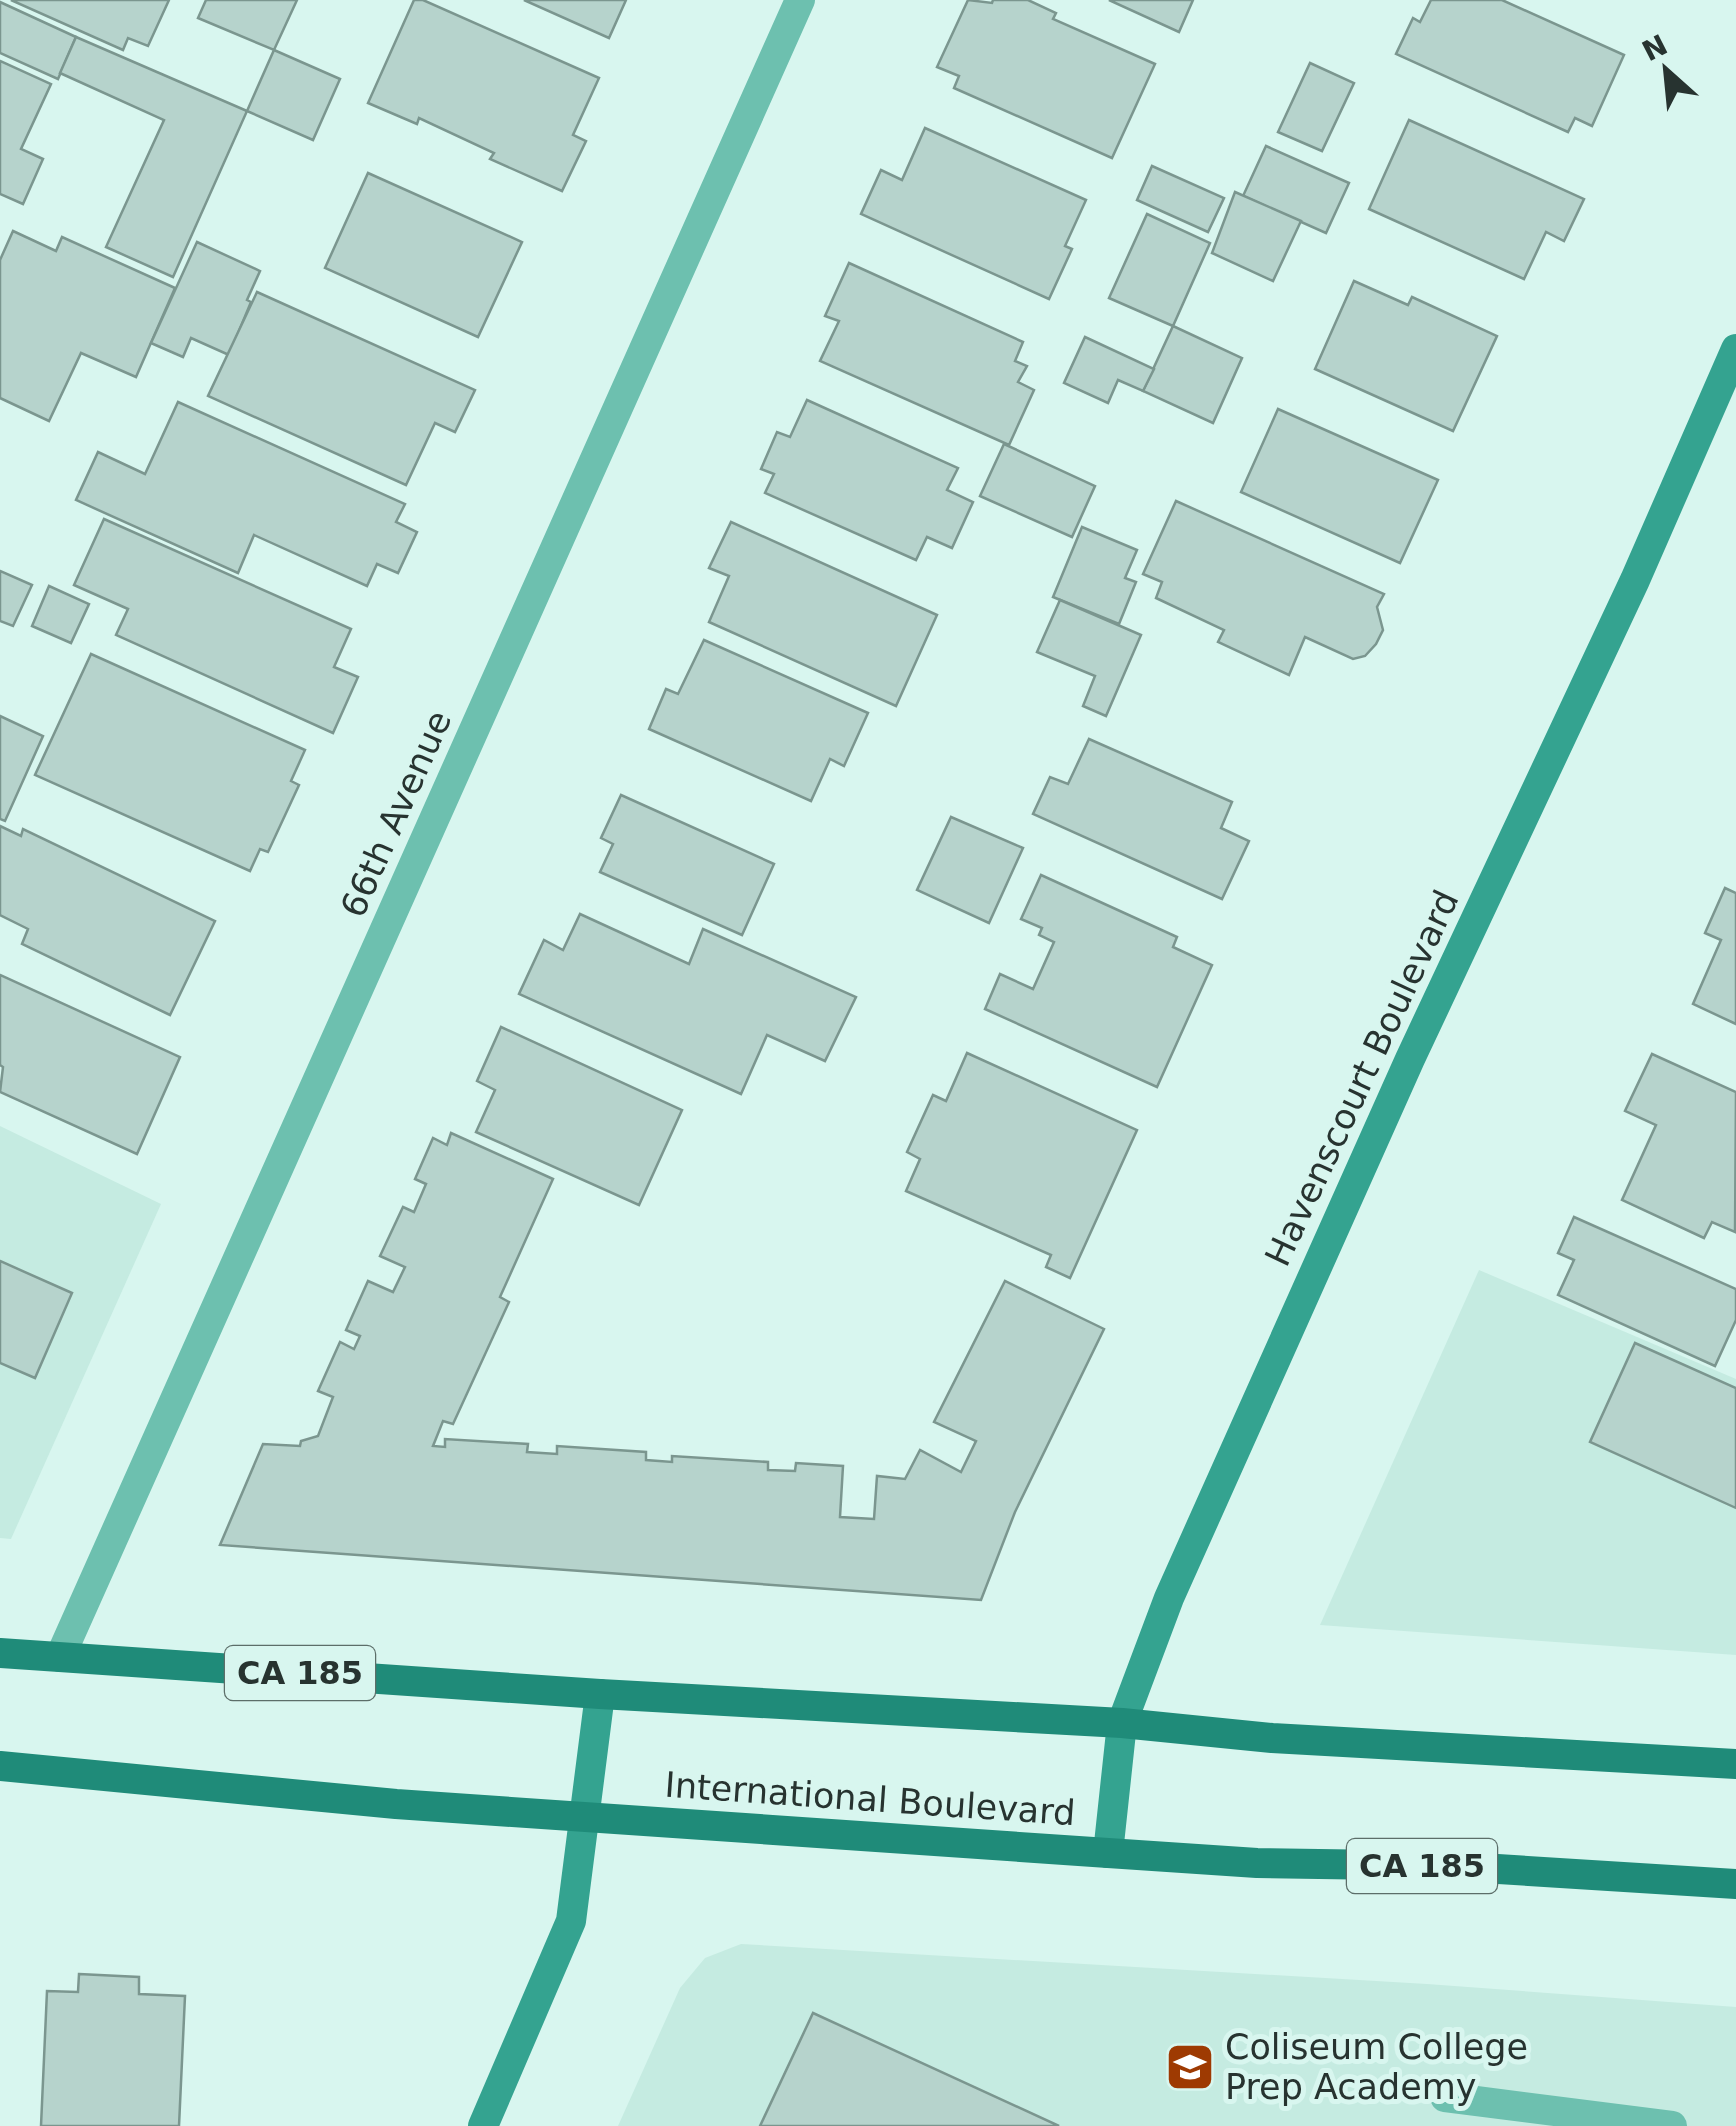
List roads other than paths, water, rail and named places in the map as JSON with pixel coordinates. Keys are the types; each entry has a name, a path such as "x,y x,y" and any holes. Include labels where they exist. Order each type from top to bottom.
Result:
{"main road":[{"name":"CA 185","path":"0,1653 600,1694 1122,1723 1272,1738 1736,1764"},
{"name":"International Boulevard","path":"0,1766 396,1804 1108,1853 1257,1863 1450,1866 1736,1884"}],"street":[{"name":"66th Avenue","path":"60,1657 800,0"},
{"name":"Havenscourt Boulevard","path":"1108,1853 1122,1723 1169,1598 1386,1112 1635,580 1736,349"},
{"path":"483,2126 571,1921 600,1694"},
{"path":"1445,2097 1672,2126"}],"place":[{"name":"Coliseum College Prep Academy","path":"1190,2067"}]}
